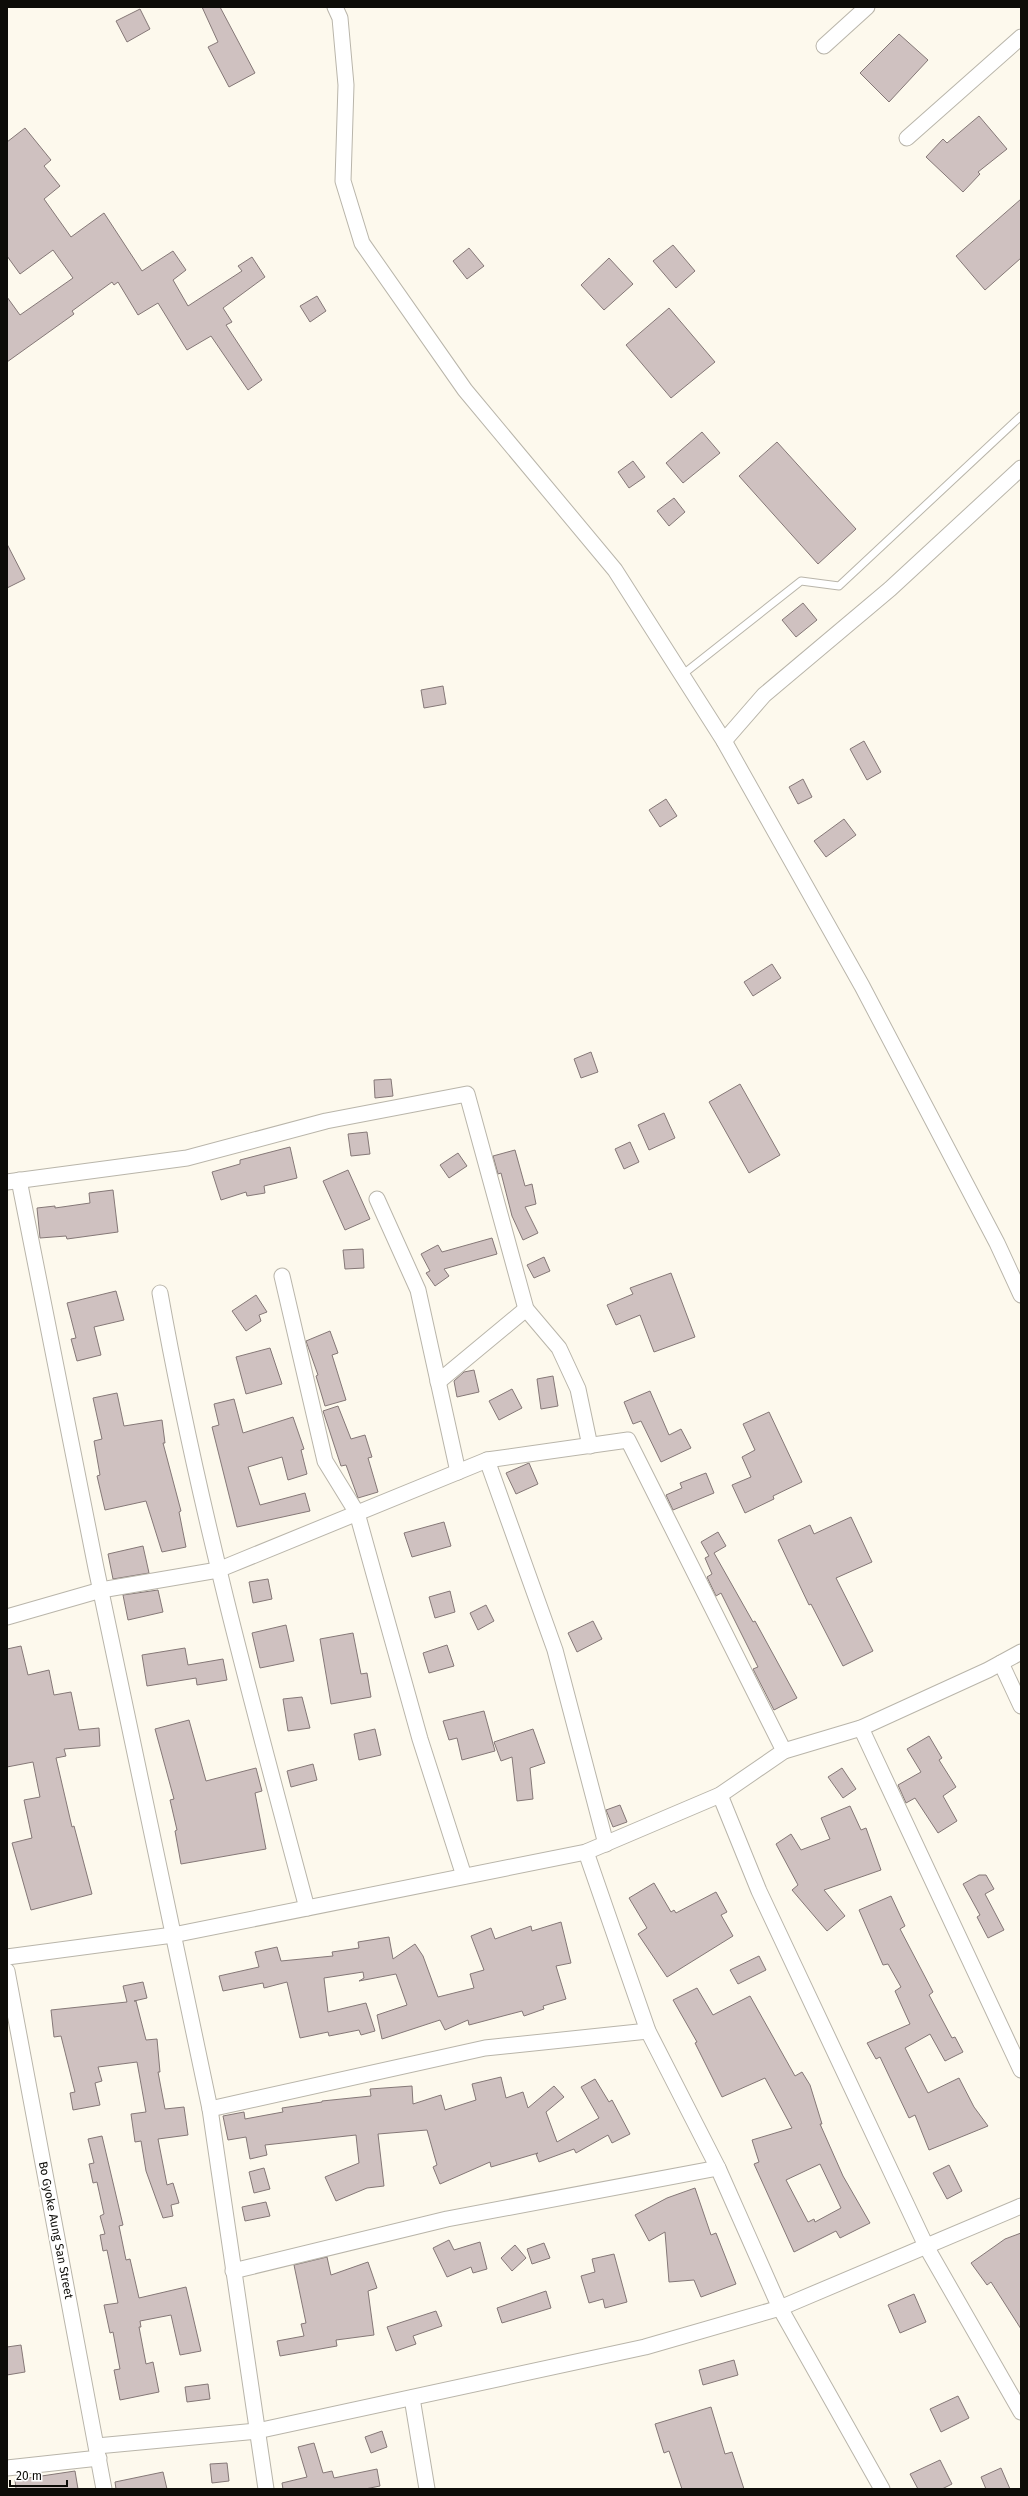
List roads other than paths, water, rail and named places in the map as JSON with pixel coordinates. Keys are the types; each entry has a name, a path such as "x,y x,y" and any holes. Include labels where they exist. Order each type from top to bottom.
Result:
{"street":[{"path":"335,7 340,18 346,85 343,181 362,243 464,390 615,570 724,741 862,986 997,1243 1021,1295"},
{"path":"824,46 868,7"},
{"path":"907,138 1021,37"},
{"path":"724,741 764,696 890,589 1021,468"},
{"path":"266,2489 210,2109 13,1181 187,1158 326,1121 467,1094 526,1309 559,1348 578,1389 590,1446"},
{"path":"377,1199 418,1290 458,1472"},
{"path":"282,1276 325,1461 358,1513 420,1739 464,1876"},
{"path":"160,1293 178,1396 234,1637 307,1908"},
{"path":"438,1382 526,1309"},
{"path":"7,1617 101,1590 218,1570 487,1460 628,1440 784,1751"},
{"path":"487,1460 555,1650 606,1844"},
{"path":"7,1957 173,1935 586,1852 720,1795 784,1751 861,1728 1001,1663 1021,1652"},
{"path":"1001,1663 1021,1706"},
{"path":"861,1728 1021,2070"},
{"path":"720,1795 759,1891 927,2248 1021,2412"},
{"path":"586,1852 648,2031 718,2168 780,2308 882,2489"},
{"name":"Bo Gyoke Aung San Street","path":"7,1971 104,2489"},
{"path":"210,2109 485,2048 648,2031"},
{"path":"233,2271 448,2219 718,2168"},
{"path":"7,2468 98,2452 257,2431 645,2347 780,2308 927,2248 1021,2206"},
{"path":"412,2398 427,2489"}],"lane":[{"path":"682,675 801,581 839,586 1021,416"}]}
